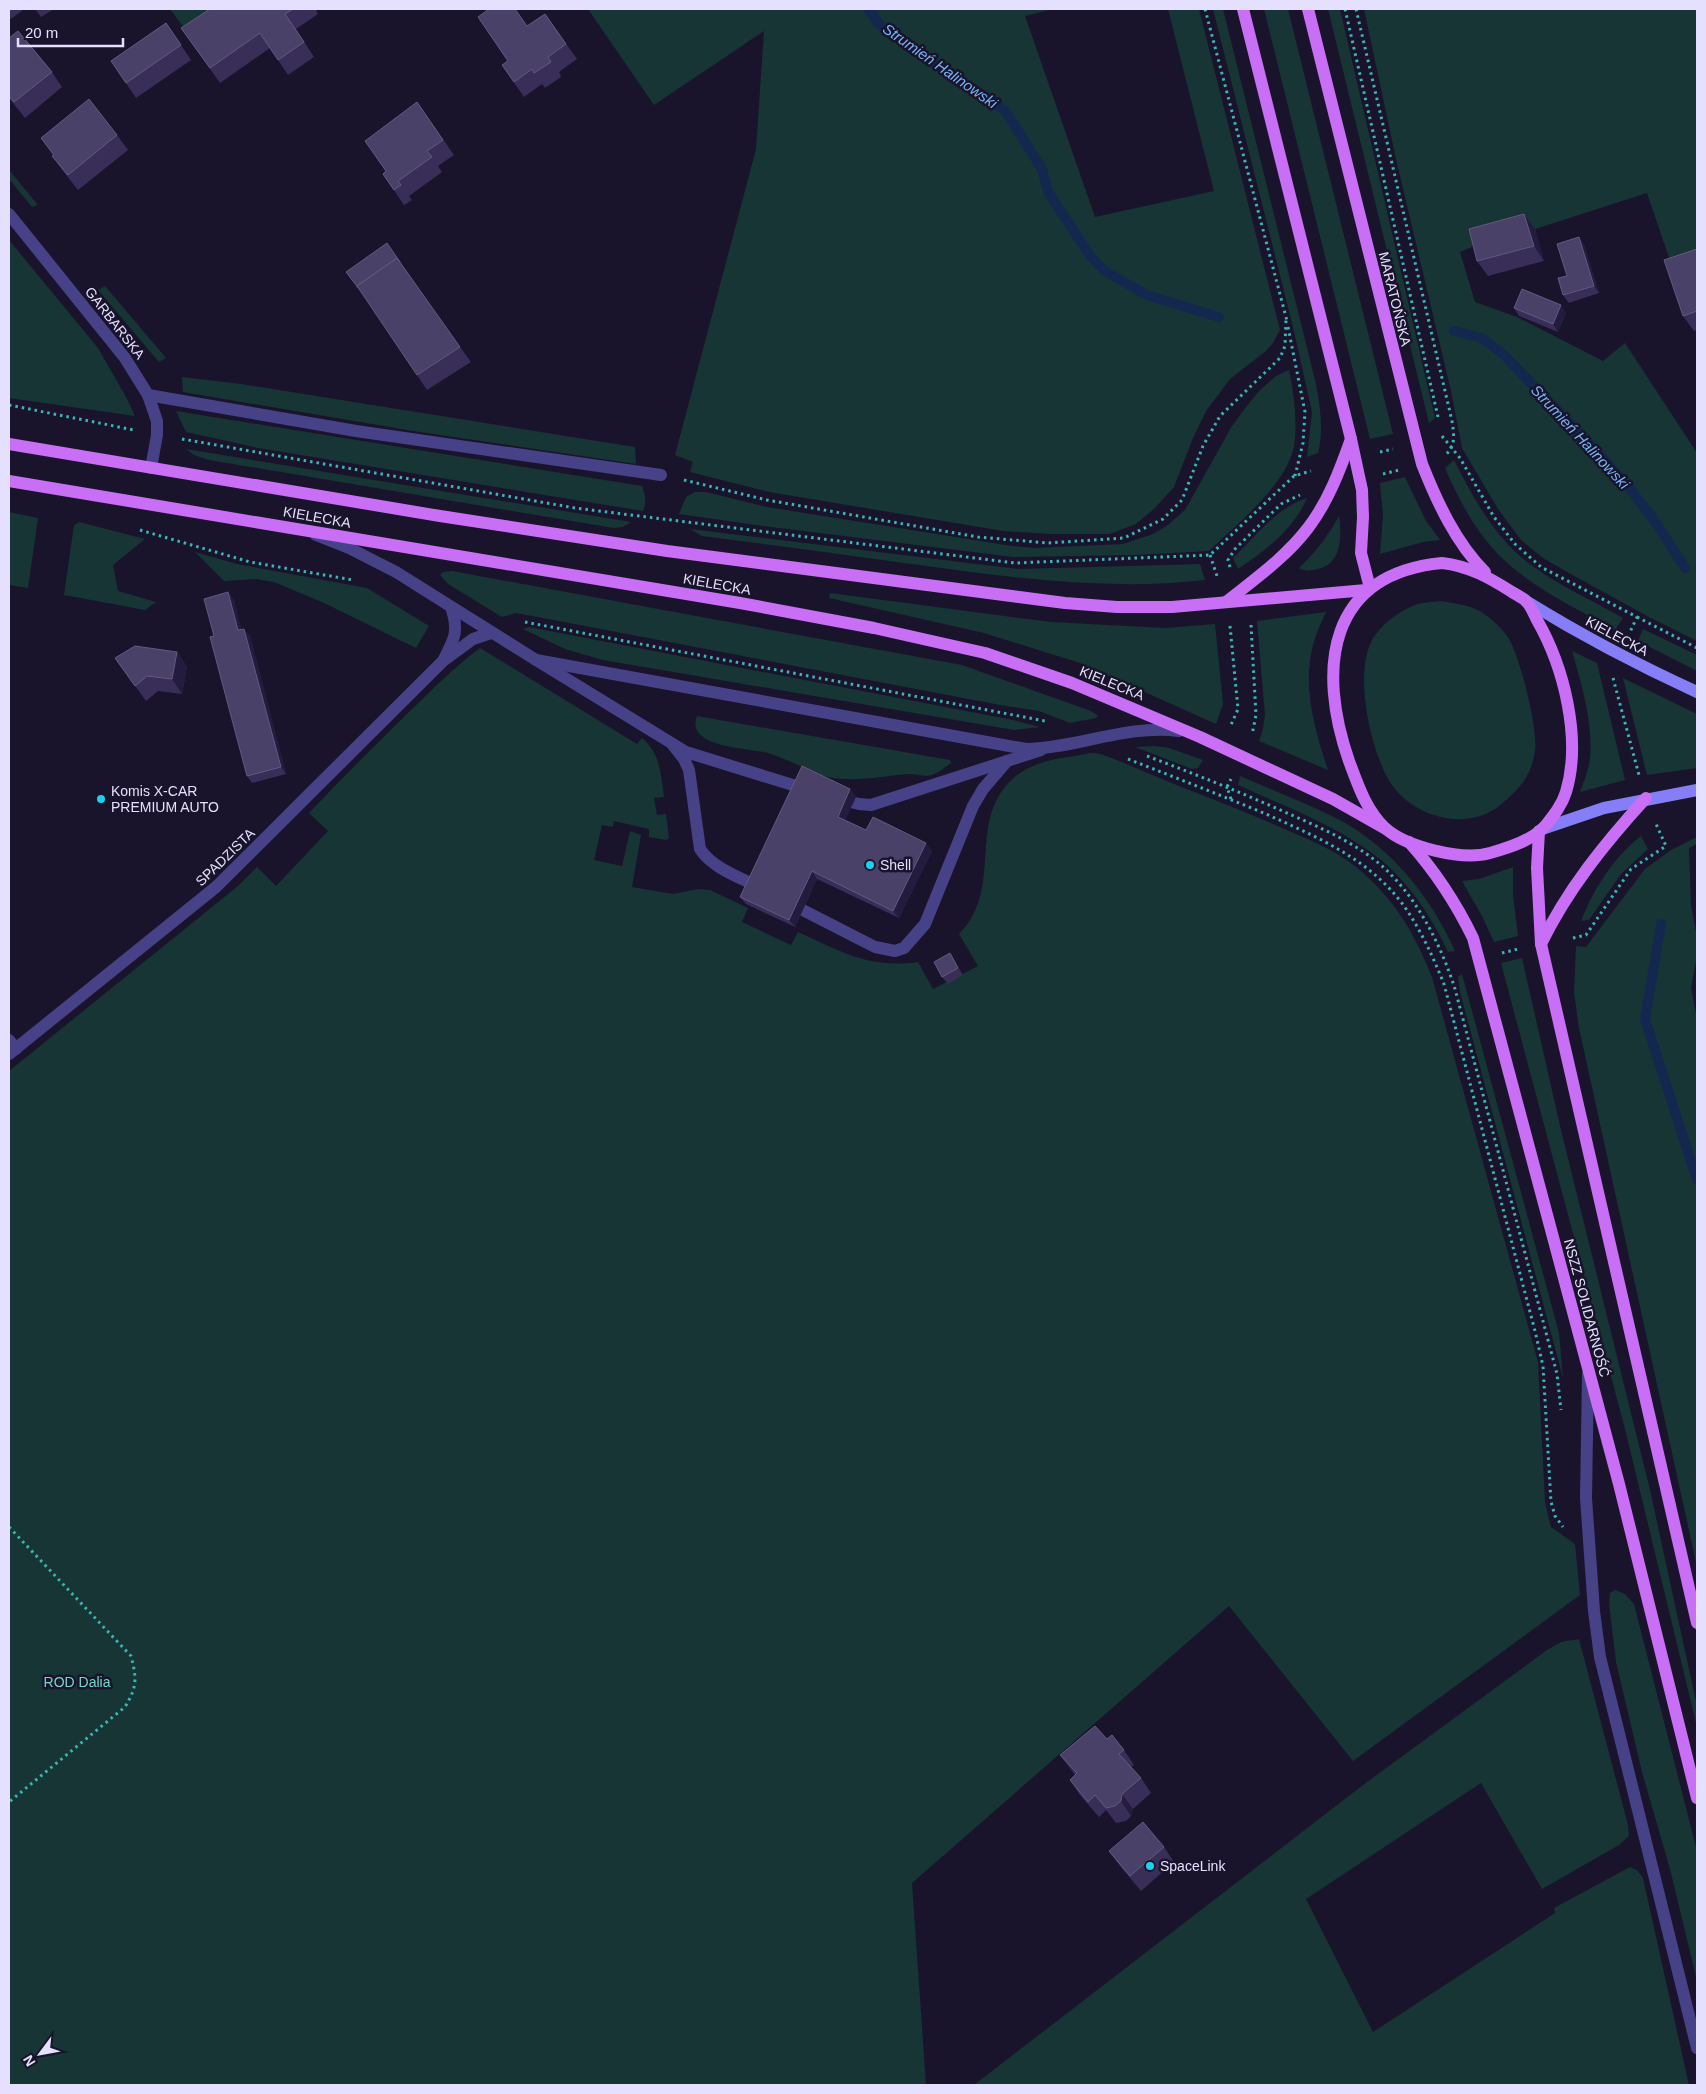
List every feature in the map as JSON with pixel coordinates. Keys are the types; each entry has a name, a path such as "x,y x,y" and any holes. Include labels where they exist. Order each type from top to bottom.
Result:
{"main road":[{"path":"1243,9 1351,439 1362,490 1361,553 1368,589"},
{"name":"MARATOŃSKA","path":"1308,9 1422,464 1435,498 1457,536 1477,564 1492,579"},
{"path":"1226,602 1277,560 1308,529 1333,487 1351,439"},
{"name":"KIELECKA","path":"9,444 667,551 1065,604 1117,607 1172,607 1368,589"},
{"name":"KIELECKA","path":"9,481 740,603 874,628 985,653 1072,684 1200,736 1332,799 1409,842"},
{"path":"1386,829 1375,818 1363,798 1342,740 1335,708 1332,683 1334,658 1344,620 1368,589 1409,568 1442,563 1470,568 1492,579 1526,601 1541,626 1566,696 1572,755 1566,794 1558,810 1541,830 1537,868 1541,944 1697,1623"},
{"name":"KIELECKA","path":"1526,601 1637,664 1697,692"},
{"path":"1409,842 1442,852 1466,856 1485,854 1511,846 1541,830 1596,810 1646,798 1697,790"},
{"path":"1541,944 1552,922 1596,856 1646,798"},
{"name":"NSZZ SOLIDARNOŚĆ","path":"1409,842 1432,868 1473,938 1642,1575 1697,1798"}],"street":[{"name":"GARBARSKA","path":"9,214 125,358 148,395 157,421 157,435 151,468"},
{"path":"148,395 356,431 661,475"},
{"path":"297,529 367,556 396,572 506,643 686,752 859,804 871,805 1006,761 1080,740 1162,728 1184,731"},
{"name":"SPADZISTA","path":"443,661 455,636 455,619 451,607"},
{"name":"SPADZISTA","path":"11,1048 216,887 443,661 473,640 491,633"},
{"path":"536,660 1026,750 1046,749"},
{"path":"673,745 684,759 689,770 698,840 705,857 712,863 875,947 895,951 904,948 925,924 974,806 983,788 1006,761"},
{"path":"1588,1370 1586,1498 1600,1658 1697,2048"}],"path":[{"path":"1205,9 1286,320 1305,412 1303,443 1294,476"},
{"path":"1345,9 1438,418"},
{"path":"661,475 767,500 978,537 1048,543 1124,538 1163,519 1182,500 1202,446 1220,416 1280,358 1285,346 1286,320"},
{"path":"9,405 157,435 575,508 1015,564 1210,556 1294,476 1306,472"},
{"path":"1440,427 1442,435"},
{"path":"131,527 250,562 354,580"},
{"path":"1209,779 1238,709 1226,602 1210,556"},
{"path":"1637,617 1697,648"},
{"path":"506,643 522,622 1046,721"},
{"path":"1144,755 1209,779 1317,826 1352,845 1382,866 1411,900 1436,940 1448,965 1455,989 1552,1355 1562,1419"},
{"path":"1125,758 1231,799 1325,840 1365,867 1403,905 1430,950 1444,984 1540,1349 1547,1418 1551,1502 1560,1524 1569,1532 1588,1538"},
{"path":"1586,934 1631,869 1666,846"},
{"path":"9,1527 131,1656 136,1674 135,1691 125,1707 9,1802"}],"green space":[{"path":"170,9 231,9 190,36"},
{"path":"588,9 1053,9 1025,16 1095,217 1214,191 1168,9 1199,9 1280,330 1266,351 1230,379 1206,411 1193,438 1174,487 1154,509 1136,524 1110,534 1049,534 1003,531 769,492 690,472 693,462 675,455 756,149 764,31 654,105"},
{"path":"1213,9 1223,9 1316,384 1321,418 1321,436 1318,453 1307,457 1312,412 1293,327"},
{"path":"1264,9 1288,9 1393,434 1370,439"},
{"path":"1328,9 1340,9 1435,418 1429,423"},
{"path":"1364,9 1697,9 1697,267 1675,275 1647,193 1535,229 1479,244 1460,252 1475,302 1517,317 1603,361 1625,343 1697,453 1697,641 1569,573 1543,558 1521,540 1498,509 1462,448 1451,391 1396,159"},
{"path":"9,170 38,205 32,207 9,179"},
{"path":"9,240 98,348 135,416 9,398"},
{"path":"105,286 166,358 159,362 98,290"},
{"path":"1289,370 1293,389 1295,436 1292,454 1286,468 1256,506 1209,551 1135,555 1013,557 679,514 686,497 695,492 706,492 767,507 1012,546 1035,548 1123,544 1153,534 1168,525 1185,510 1232,426 1246,407 1259,391 1276,376"},
{"path":"182,377 241,384 635,447 636,464 413,431 183,392"},
{"path":"176,411 642,486 645,495 645,505 643,511 258,448 186,432"},
{"path":"186,449 631,522 623,527 614,528 209,460 194,455"},
{"path":"1454,460 1483,512 1510,547 1544,574 1623,618 1615,630 1542,589 1502,558 1476,527 1456,492 1445,468"},
{"path":"1405,477 1426,521 1440,540 1423,542 1380,554 1383,515 1380,483"},
{"path":"1307,498 1295,520 1287,529 1268,547 1238,569 1233,558 1258,532 1286,508"},
{"path":"9,512 38,518 28,588 9,585"},
{"path":"1339,516 1339,548 1332,561 1318,569 1306,570 1299,568 1321,544"},
{"path":"79,522 145,539 113,565 118,591 156,602 145,610 64,595 74,525"},
{"path":"690,529 1018,569 1200,564 1205,580 1133,584 1062,582 955,570 702,536"},
{"path":"195,552 237,564 367,588 429,626 416,648 324,603 274,582 256,579 224,581"},
{"path":"452,571 962,665 1091,711 1098,716 1070,723 1039,711 516,613 502,617 448,584 440,575 443,572"},
{"path":"830,593 1051,622 1165,628 1215,624 1223,704 1216,724 1080,663 984,633 829,598"},
{"path":"1441,601 1477,609 1506,634 1519,664 1528,695 1534,727 1535,751 1527,776 1523,782 1499,806 1486,814 1471,818 1440,817 1425,812 1400,794 1390,782 1383,768 1370,730 1366,708 1365,666 1369,648 1376,634 1399,613 1410,607 1421,603"},
{"path":"1326,612 1313,645 1310,661 1309,693 1315,724 1328,770 1259,741 1265,715 1257,621"},
{"path":"529,627 1013,720 1040,727 1014,730 603,660 565,649 523,629"},
{"path":"1643,629 1697,655 1697,671 1638,641"},
{"name":"ROD Dalia","path":"480,648 637,744 642,738 653,750 659,764 664,797 654,798 657,815 666,814 669,838 666,840 649,837 649,829 614,821 613,827 602,825 594,860 622,866 630,831 641,835 632,887 673,894 698,889 710,890 748,908 742,922 791,945 798,932 842,952 870,961 900,964 918,962 933,989 978,966 959,934 973,915 980,895 992,812 1001,793 1016,776 1030,767 1044,762 1092,753 1105,756 1248,813 1329,849 1356,867 1381,891 1402,917 1418,945 1432,977 1538,1362 1545,1502 1551,1527 1575,1544 1580,1595 1353,1761 1229,1606 912,1883 926,2085 9,2085 9,1071 238,886 257,867 276,886 328,831 309,813 435,687"},
{"path":"1572,651 1597,663 1625,780 1580,792 1589,762 1590,731 1583,691"},
{"path":"1623,678 1697,714 1697,768 1647,775"},
{"path":"697,716 950,760 951,763 929,776 909,774 865,779 832,778 768,753 721,745 709,740 700,735 696,727"},
{"path":"1155,746 1169,748 1203,760 1198,768 1192,769 1135,747"},
{"path":"1240,776 1338,819 1357,830 1375,844 1392,859 1421,893 1434,912 1455,951 1448,952 1435,927 1411,891 1381,860 1330,827 1238,785"},
{"path":"1641,836 1648,849 1621,874 1589,920 1581,921 1605,874 1621,854"},
{"path":"1697,837 1697,844 1689,848 1691,906 1697,937 1697,955 1691,988 1697,1019 1697,1567 1579,1028 1574,993 1576,946 1586,947 1645,869 1671,850"},
{"path":"1513,867 1513,895 1518,936 1494,942 1462,881 1479,879"},
{"path":"1522,958 1561,1130 1650,1490 1697,1706 1697,1727 1625,1429 1501,963"},
{"path":"1462,974 1559,1333 1563,1378 1460,992 1458,977"},
{"path":"1615,1590 1625,1594 1634,1604 1697,1851 1697,1981 1670,1869 1642,1772 1616,1662 1609,1604 1610,1593"},
{"path":"1579,1639 1628,1825 1629,1836 1619,1845 1542,1889 1481,1783 1306,1899 1373,2032 1555,1913 1554,1908 1630,1867 1637,1870 1643,1878 1689,2085 974,2085 1363,1785 1547,1650 1561,1642"}],"building":[{"path":"210,9 293,9 285,14 304,42 278,60 260,33 210,68 181,28"},
{"path":"489,9 515,9 527,26 545,14 566,44 548,57 551,62 534,73 532,69 514,82 502,65 508,61 478,17"},
{"path":"166,23 181,45 126,83 111,61"},
{"path":"18,31 52,72 14,102 9,96 9,38"},
{"path":"89,99 117,135 68,175 52,156 54,155 41,138"},
{"path":"417,102 443,140 427,151 432,157 398,181 401,185 394,190 383,174 386,171 365,141"},
{"path":"1524,214 1534,246 1477,261 1469,229"},
{"path":"1579,237 1594,286 1563,295 1558,278 1567,276 1557,244"},
{"path":"387,243 400,262 397,258 357,286 359,289 346,272"},
{"path":"1697,249 1697,311 1683,316 1664,260"},
{"path":"397,258 460,347 417,375 357,286"},
{"path":"1522,289 1561,305 1553,324 1514,308"},
{"path":"228,592 238,630 244,629 281,767 247,776 210,637 214,636 204,599"},
{"path":"135,646 177,652 172,679 147,676 135,686 115,658"},
{"path":"802,766 850,789 838,817 866,830 873,817 926,843 893,911 812,871 789,920 740,897"},
{"path":"950,953 958,968 942,977 934,962"},
{"path":"1095,1726 1107,1739 1112,1735 1124,1750 1119,1754 1141,1778 1122,1794 1121,1801 1115,1806 1106,1808 1095,1795 1088,1802 1070,1780 1077,1773 1060,1755"},
{"path":"1143,1822 1164,1847 1130,1876 1109,1851"}],"waterway":[{"name":"Strumień Halinowski","path":"868,9 879,24 1006,112 1042,169 1048,192 1091,257 1105,271 1147,295 1219,317"},
{"name":"Strumień Halinowski","path":"1454,331 1482,338 1504,355 1594,448 1631,490 1654,520 1685,568"},
{"name":"Strumień Halinowski","path":"1661,924 1645,1019 1697,1180"}],"place":[{"name":"Komis X-CAR PREMIUM AUTO","path":"101,799"},
{"name":"Shell","path":"870,865"},
{"name":"SpaceLink","path":"1150,1866"}]}
